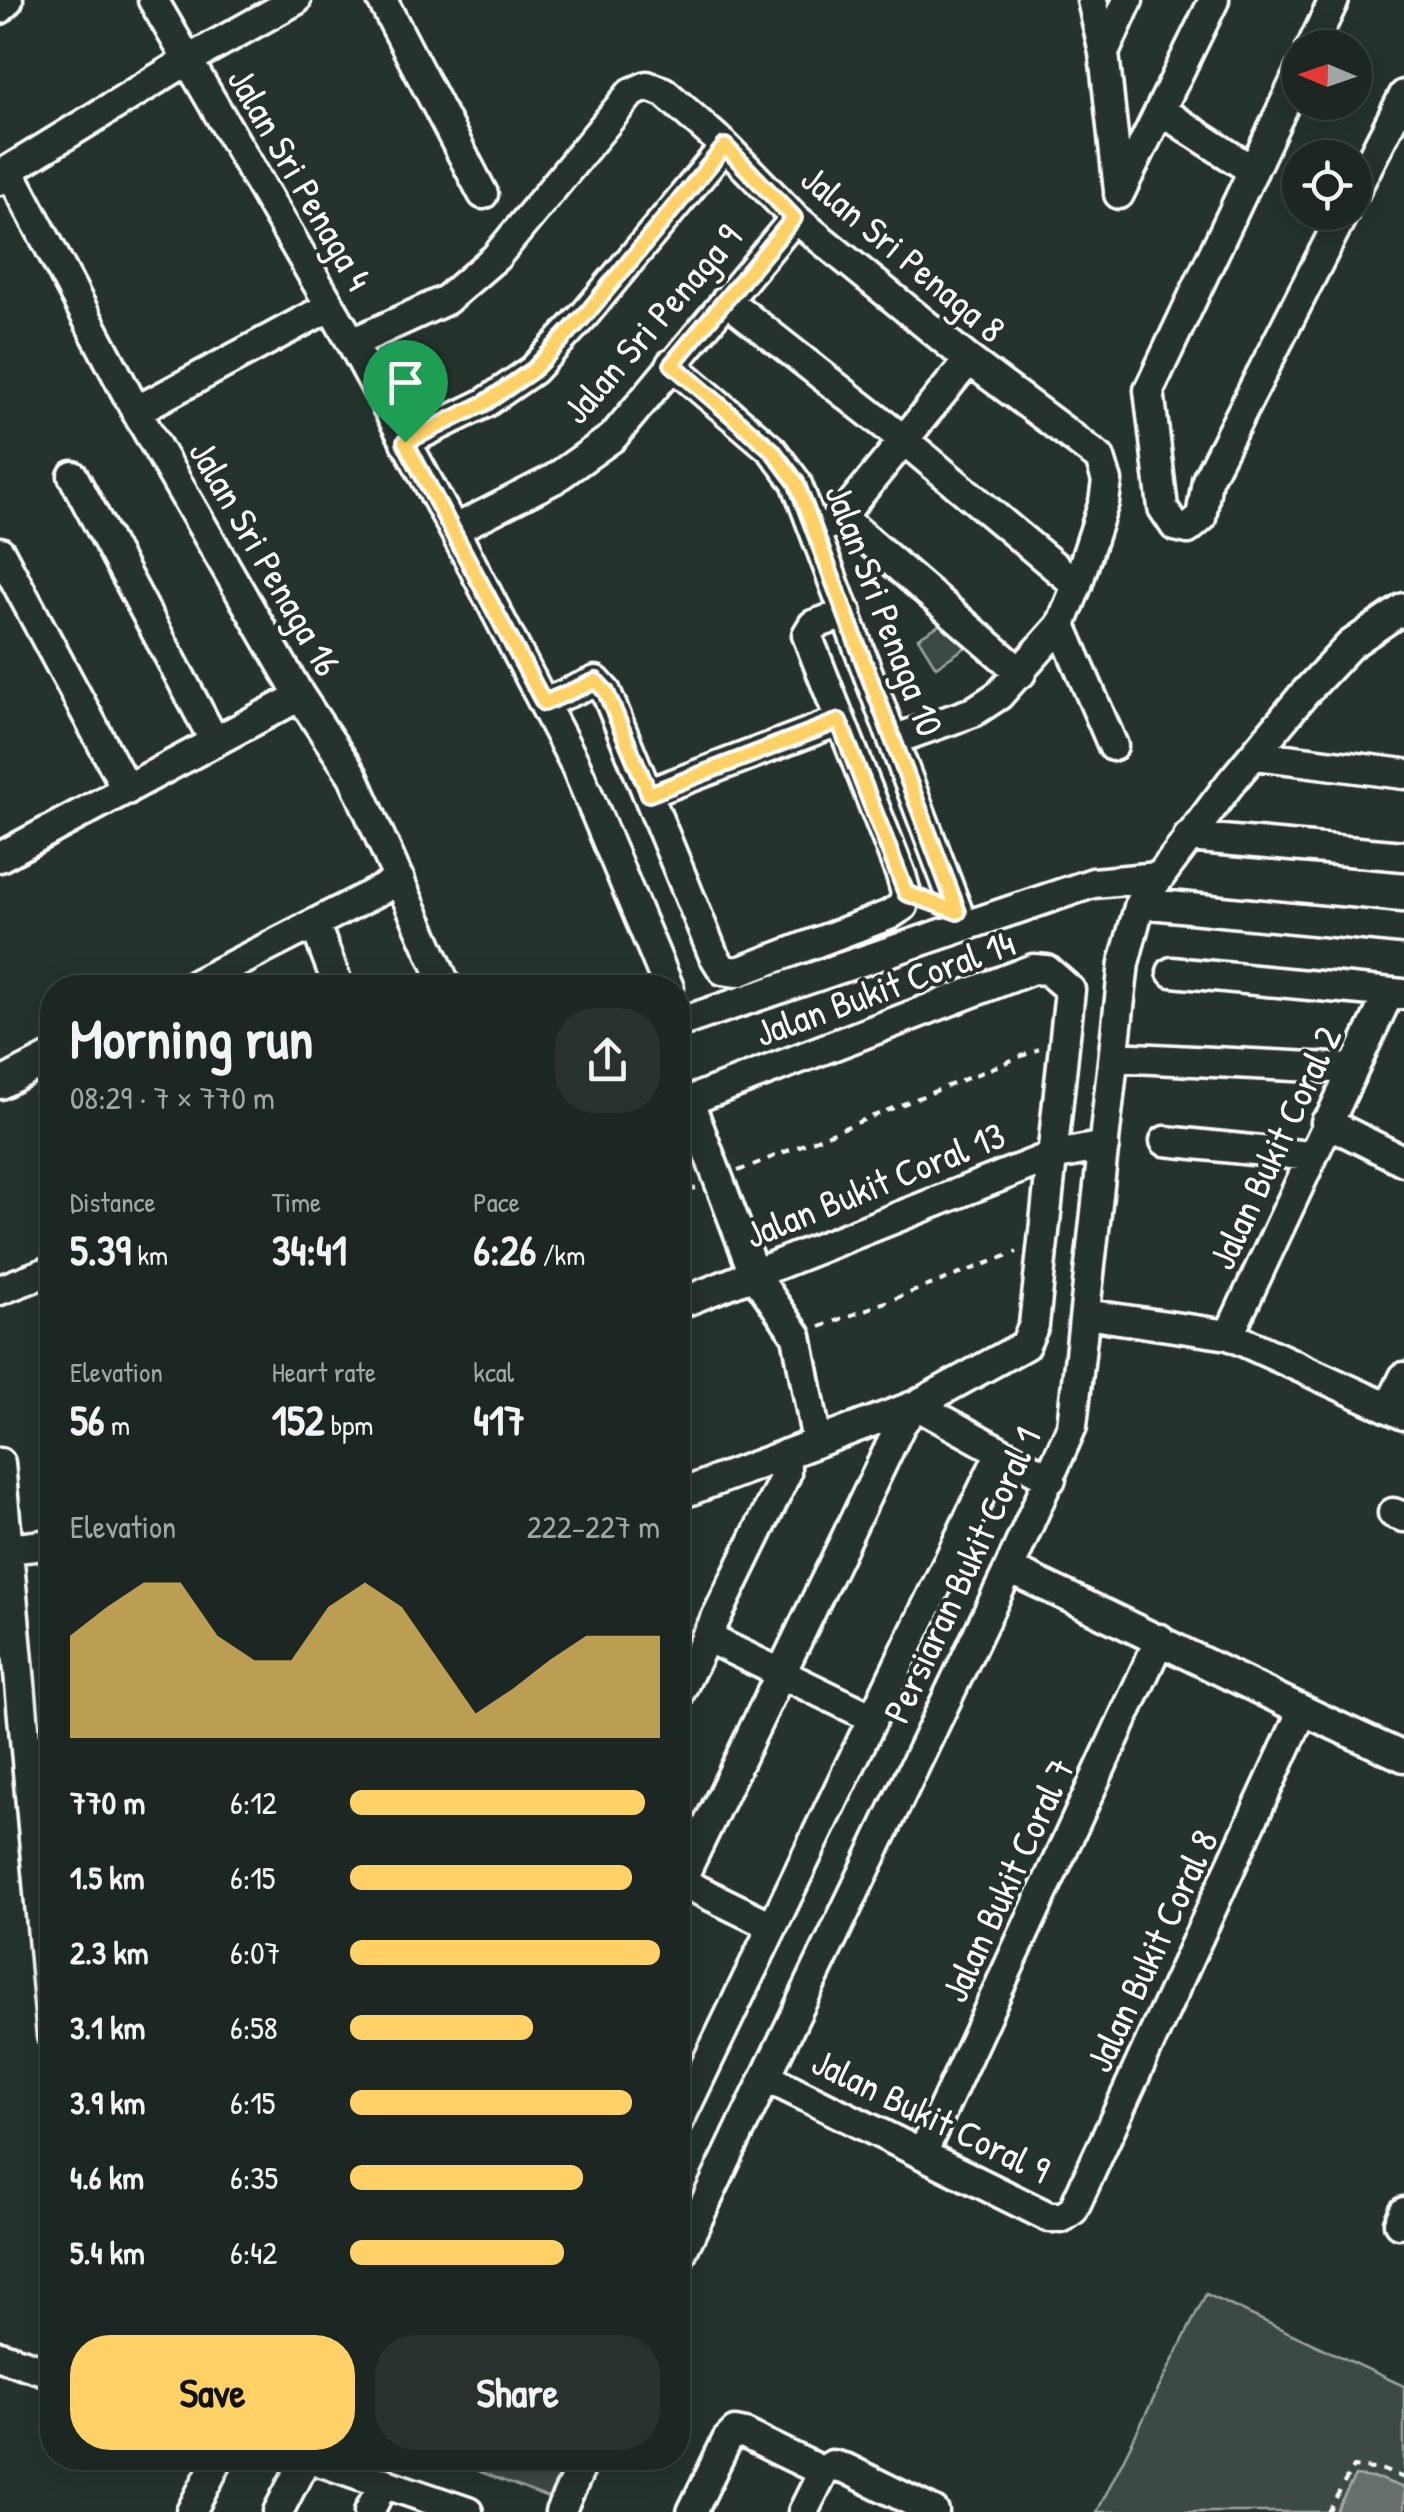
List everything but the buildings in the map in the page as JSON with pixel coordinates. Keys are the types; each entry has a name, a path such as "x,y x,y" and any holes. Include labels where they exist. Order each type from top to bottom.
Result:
{"street":[{"path":"0,10 8,0"},
{"name":"Jalan Sri Penaga 4","path":"153,0 352,344 454,530 575,764 664,975"},
{"path":"4,175 188,60 296,0"},
{"path":"382,0 482,194"},
{"path":"1092,0 1104,53 1119,194 1214,0"},
{"path":"1104,53 1128,0"},
{"path":"1320,30 1334,0"},
{"name":"Jalan Sri Penaga 8","path":"352,344 446,300 496,257 631,93 648,86 664,92 725,146 794,218 969,360 1100,458 1107,480 1104,502 1078,585"},
{"path":"1372,158 1404,95"},
{"path":"1160,110 1253,171"},
{"path":"1282,110 1149,390 1163,508 1175,526 1188,529 1201,518 1207,480 1335,230"},
{"path":"405,442 485,403 533,370 586,314 725,146"},
{"name":"Jalan Sri Penaga 16","path":"4,175 300,696 354,776 441,975"},
{"name":"Jalan Sri Penaga 9","path":"454,530 554,479 613,438 794,218"},
{"path":"726,300 906,441 1078,585 1060,625 1000,694 973,712 893,740"},
{"path":"136,412 329,307"},
{"path":"969,360 906,441 829,525 1020,673"},
{"name":"Jalan Sri Penaga 10","path":"672,364 772,450 829,525 847,613 961,919"},
{"path":"73,476 215,742"},
{"path":"0,552 127,790"},
{"name":"Persiaran Bukit Coral 1","path":"690,2226 766,2077 1052,1479 1072,1426 1124,963 1140,903 1304,694 1350,645 1404,608"},
{"path":"544,703 596,681 606,692 714,954 724,970 738,972 890,916 903,906 906,893 807,635 813,625 847,613"},
{"path":"1060,625 1113,746"},
{"path":"0,857 300,696"},
{"path":"649,794 839,721"},
{"path":"1256,754 1404,774"},
{"path":"1188,837 1404,856"},
{"path":"690,1013 961,919 1093,883 1158,877"},
{"path":"214,975 400,880"},
{"path":"906,893 961,919"},
{"path":"1140,903 1404,929"},
{"path":"314,924 334,975"},
{"name":"Jalan Bukit Coral 14","path":"690,1100 1033,969 1046,970 1070,990 1034,1324 1025,1344 916,1405"},
{"path":"1172,972 1396,994"},
{"name":"Jalan Bukit Coral 2","path":"1229,1335 1326,1122 1396,994"},
{"path":"1114,1056 1353,1068"},
{"path":"0,1084 40,1063"},
{"path":"690,1118 754,1274 797,1336 817,1442"},
{"path":"1326,1122 1404,1161"},
{"path":"1165,1141 1310,1156"},
{"name":"Jalan Bukit Coral 13","path":"690,1299 1052,1156 1104,1146"},
{"path":"0,1290 40,1275"},
{"path":"1084,1314 1229,1335 1397,1412 1404,1377"},
{"path":"690,1860 901,1424 916,1405"},
{"path":"690,1490 916,1405 1052,1479"},
{"path":"690,2098 1001,1452"},
{"path":"690,1671 786,1474 786,1454"},
{"path":"0,1463 40,1903"},
{"path":"8,1549 40,1545"},
{"path":"1009,1569 1160,1639 1302,1712 1404,1756"},
{"path":"706,1637 873,1718"},
{"name":"Jalan Bukit Coral 7","path":"923,2152 1160,1639"},
{"name":"Jalan Bukit Coral 8","path":"1063,2217 1074,2210 1302,1712"},
{"path":"690,1888 772,1926"},
{"name":"Jalan Bukit Coral 9","path":"766,2077 1050,2217 1063,2217"},
{"path":"0,2356 40,2369"},
{"path":"692,2512 735,2432 823,2472"},
{"path":"803,2512 823,2472 832,2464 847,2469 905,2506 934,2512"},
{"path":"191,2512 213,2470"},
{"path":"278,2512 301,2470"},
{"path":"346,2470 461,2510"},
{"path":"560,2512 579,2470"},
{"path":"369,2512 384,2482"}],"path":[{"path":"690,1190 1065,1039"},
{"path":"797,1336 1043,1243"},
{"path":"1328,2512 1353,2467 1383,2470 1404,2478"}],"shaded area":[{"path":"941,624 966,647 936,667 918,638"},
{"path":"1206,2294 1404,2386 1404,2512 1097,2512"},
{"path":"476,2470 567,2470 553,2500"},
{"path":"1355,2476 1380,2479 1404,2488 1404,2512 1335,2512"}],"route":[{"path":"725,146 794,218 672,364 772,450 796,482 958,912 906,893 839,721 649,794 606,692 596,681 544,703 405,442 485,403 533,370 586,314 725,146"}]}
